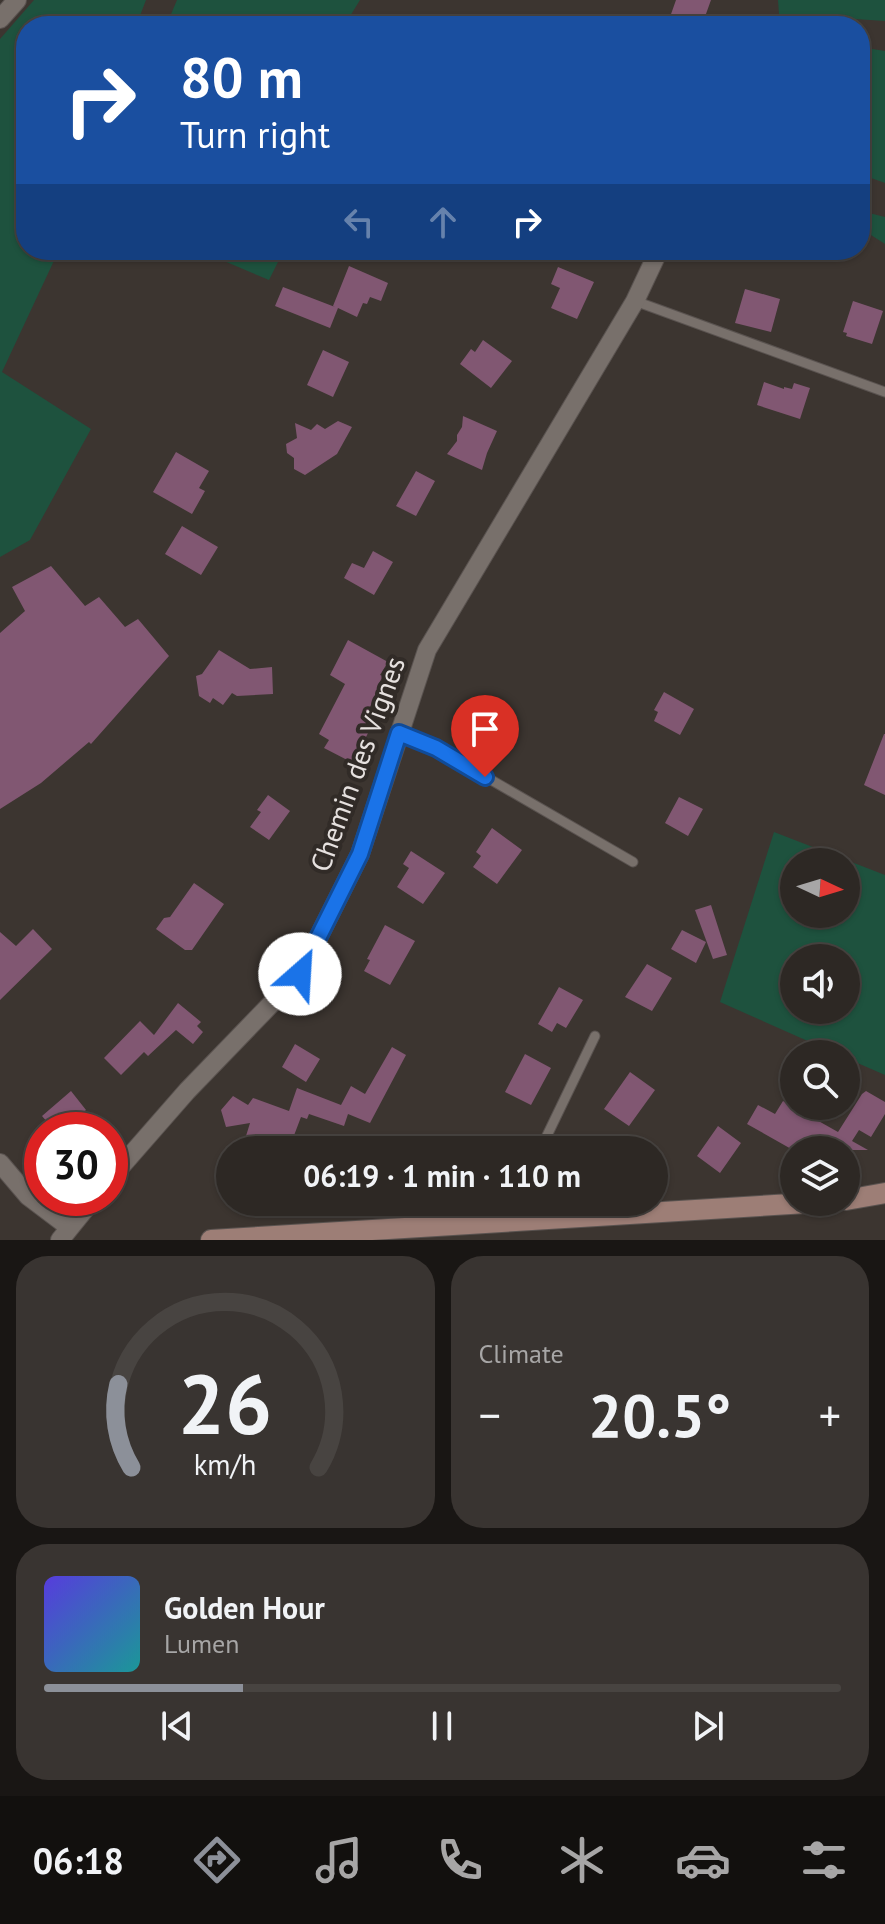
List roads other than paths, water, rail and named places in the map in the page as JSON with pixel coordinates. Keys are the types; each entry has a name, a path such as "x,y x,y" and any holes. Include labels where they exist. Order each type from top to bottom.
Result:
{"street":[{"path":"0,19 17,0"},
{"name":"Chemin des Vignes","path":"128,1158 187,1091 300,974 360,854 427,650 635,301 654,260"},
{"path":"0,1163 64,1234 79,1216"},
{"path":"860,1197 885,1193"},
{"path":"668,1207 780,1203"},
{"path":"211,1240 348,1236 486,1216"}],"lane":[{"path":"635,301 885,392"},
{"path":"399,733 436,748 633,862"},
{"path":"547,1136 595,1036"}]}
